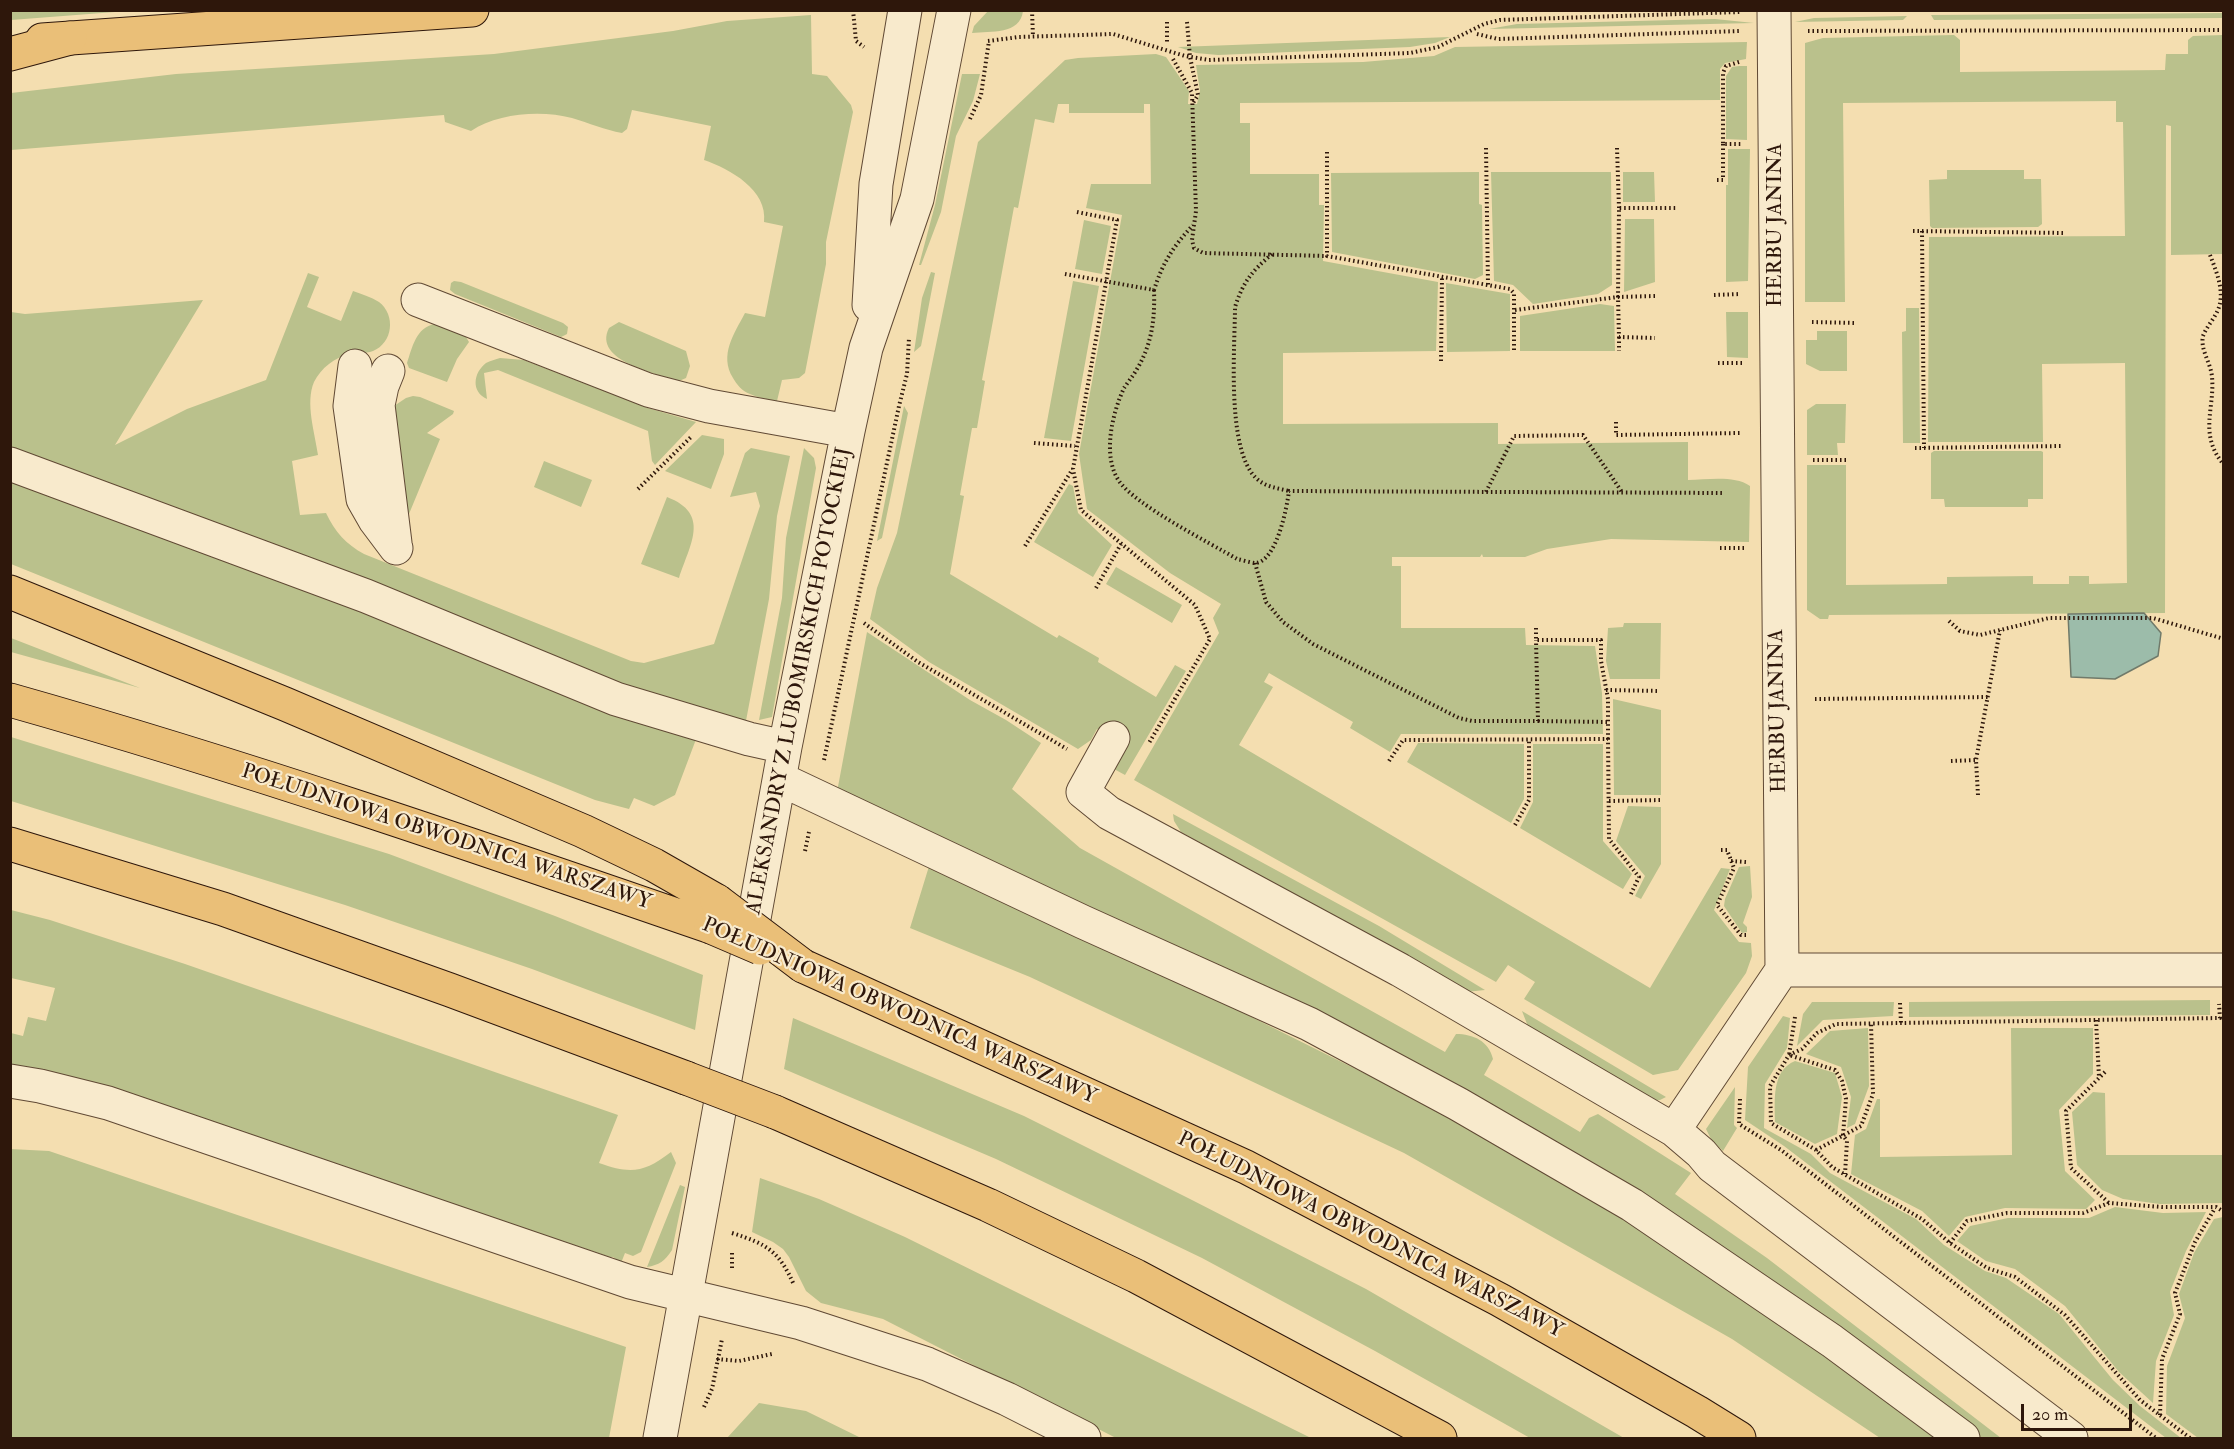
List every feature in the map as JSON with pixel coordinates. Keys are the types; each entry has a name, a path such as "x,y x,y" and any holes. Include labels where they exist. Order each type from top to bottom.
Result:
{"main road":[{"path":"10,43 472,10"},
{"path":"10,54 70,38"},
{"path":"10,592 285,704 583,831 654,865 714,914"},
{"path":"10,608 109,634"},
{"name":"POŁUDNIOWA OBWODNICA WARSZAWY","path":"10,700 282,783 474,845 714,914 803,966 1246,1167 1500,1300 1739,1438"},
{"path":"11,844 223,909 450,990 775,1112 988,1205 1136,1276 1440,1438"}],"street":[{"name":"ALEKSANDRY Z LUBOMIRSKICH POTOCKIEJ","path":"866,348 876,184 905,10"},
{"name":"ALEKSANDRY Z LUBOMIRSKICH POTOCKIEJ","path":"660,1438 785,747 848,430 866,348 917,199 954,10"},
{"name":"HERBU JANINA","path":"1782,17 1782,970"},
{"path":"418,300 648,390 709,406 848,430"},
{"path":"355,366 350,406 363,499 396,548 378,405 388,371"},
{"path":"10,464 366,596 616,699 749,739 785,747"},
{"path":"1113,738 1083,792 1109,813 1400,969 1674,1130 1701,1153 1712,1166 2071,1438"},
{"path":"780,779 1094,927 1309,1024 1458,1104 1632,1205 1832,1341 1963,1438"},
{"path":"1674,1130 1782,970 2220,970"},
{"path":"10,1081 108,1103 630,1282 801,1323 936,1367 1007,1399 1084,1438"}],"path":[{"path":"853,10 856,41 863,47"},
{"path":"1032,10 1033,37"},
{"path":"981,42 1033,37 1113,34 1190,57 1221,60 1410,53 1445,45 1484,24 1500,20 1782,17 2223,30"},
{"path":"1167,22 1167,44"},
{"path":"1187,22 1190,57 1198,95 1192,104"},
{"path":"1478,34 1498,39 1741,31"},
{"path":"965,128 976,111 981,95 989,41"},
{"path":"1173,59 1191,89 1196,211 1192,240 1194,248 1203,253 1327,256 1510,289 1514,293 1514,352"},
{"path":"1717,180 1723,180 1724,73 1726,66 1745,62"},
{"path":"1723,144 1743,144"},
{"path":"1486,148 1488,285"},
{"path":"1617,148 1619,351"},
{"path":"1327,152 1327,256"},
{"path":"1618,208 1678,208"},
{"path":"1025,546 1072,470 1117,220 1077,212"},
{"path":"1194,223 1173,247 1154,290 1152,335 1137,371 1125,387 1117,408 1111,436 1111,464 1119,482 1139,501 1238,559 1255,563 1262,561 1272,550 1286,516 1289,490"},
{"path":"1913,231 2066,233"},
{"path":"1922,231 1924,448"},
{"path":"1272,254 1248,276 1235,307 1235,425 1245,462 1255,477 1269,487 1289,490 1722,493"},
{"path":"2210,255 2222,297 2219,309 2205,332 2203,341 2212,373 2209,427 2213,448 2223,465"},
{"path":"1065,274 1154,290"},
{"path":"1441,361 1442,278"},
{"path":"1714,295 1743,294"},
{"path":"1515,310 1618,297 1655,296"},
{"path":"1810,322 1856,322"},
{"path":"803,861 905,386 909,328"},
{"path":"1619,337 1655,338"},
{"path":"1718,363 1753,364"},
{"path":"1616,422 1616,435 1742,433"},
{"path":"638,489 695,433"},
{"path":"1486,492 1514,436 1582,435 1623,493"},
{"path":"1034,443 1076,446"},
{"path":"1915,448 2061,446"},
{"path":"1811,460 1846,460"},
{"path":"1072,470 1082,510 1195,604 1210,639 1167,713"},
{"path":"1096,588 1121,544"},
{"path":"1720,548 1754,548"},
{"path":"1255,563 1266,602 1283,622 1313,644 1459,718 1472,721 1608,722"},
{"path":"1949,621 1960,631 1980,635 2049,618 2153,618 2223,639"},
{"path":"864,623 918,662 1097,767"},
{"path":"1536,628 1538,721"},
{"path":"1978,795 1976,760 2000,630"},
{"path":"1536,640 1600,640 1608,722 1609,839 1640,877 1630,894"},
{"path":"1813,688 1813,699 1988,697"},
{"path":"1606,690 1660,691"},
{"path":"1515,825 1529,800 1529,739"},
{"path":"1389,761 1403,740 1608,739"},
{"path":"1951,760 1976,760"},
{"path":"1609,801 1661,800"},
{"path":"1721,850 1727,850 1734,868 1717,905 1741,935 1749,935"},
{"path":"1731,861 1738,862"},
{"path":"1789,1055 1802,1049 1817,1033 1836,1024 2220,1018 2220,970"},
{"path":"1899,997 1901,1023"},
{"path":"1796,1012 1789,1055 1770,1086 1771,1123 1816,1150 1832,1167 1922,1219 1950,1243 1986,1268 2015,1277 2065,1315 2140,1400 2190,1438"},
{"path":"2096,1020 2099,1077"},
{"path":"1816,1150 1861,1126 1873,1094 1871,1023"},
{"path":"1789,1055 1835,1070 1842,1081 1846,1099 1843,1135 1847,1141 1845,1175"},
{"path":"2105,1072 2066,1111 2071,1168 2109,1203"},
{"path":"1740,1094 1739,1124 1781,1150 2156,1438"},
{"path":"1950,1243 1967,1221 2007,1213 2083,1214 2109,1203 2162,1208 2216,1207 2223,1212"},
{"path":"2160,1415 2162,1359 2180,1314 2175,1293 2195,1242 2216,1207"},
{"path":"732,1227 733,1276"},
{"path":"731,1233 759,1242 772,1251 785,1264 800,1292"},
{"path":"700,1413 712,1389 723,1336"}],"green space":[{"path":"11,10 128,10 128,11 11,20"},
{"path":"988,11 1023,11 1021,19 1011,28 972,33 974,26"},
{"path":"2223,13 2223,18 1934,20 1931,15"},
{"path":"811,15 812,74 827,76 851,105 853,112 826,242 826,264 805,373 799,378 782,380 777,401 747,393 742,389 733,378 727,361 730,345 745,313 765,317 783,226 764,222 764,211 760,200 745,182 725,169 704,160 711,126 632,110 627,129 622,133 572,118 547,114 507,117 494,120 471,131 445,122 444,115 11,150 11,93 176,74 494,54 673,31 727,21"},
{"path":"1907,16 1903,20 1795,22 1814,18"},
{"path":"1715,19 1754,23 1489,29 1517,24"},
{"path":"1954,35 1960,40 1960,72 2165,70 2166,54 2188,54 2188,40 2193,36 2223,35 2223,254 2171,255 2171,126 2166,125 2165,613 1829,615 1828,619 1820,619 1807,610 1807,465 1846,465 1846,585 1947,584 1947,577 2033,576 2033,584 2069,584 2069,576 2089,576 2089,584 2127,583 2125,363 2042,364 2043,442 1928,442 1929,237 2125,236 2123,122 2116,122 2116,101 1843,103 1845,302 1805,302 1805,43 1823,38"},
{"path":"1450,37 1435,43 1410,47 1218,55 1196,53 1178,47"},
{"path":"1747,42 1746,59 1725,63 1720,69 1720,100 1240,103 1240,123 1250,123 1250,174 1319,174 1319,205 1324,205 1323,261 1438,282 1436,351 1283,353 1283,424 1498,423 1498,444 1688,442 1688,480 1728,479 1750,486 1749,542 1611,539 1547,549 1525,557 1483,557 1482,554 1480,557 1392,557 1392,566 1401,566 1401,628 1525,628 1526,645 1595,646 1602,693 1603,734 1401,734 1390,752 1350,728 1353,722 1269,673 1264,682 1273,687 1239,745 1650,988 1721,868 1730,869 1714,910 1739,942 1751,943 1752,956 1746,973 1678,1070 1653,1075 1524,999 1535,982 1508,965 1496,982 1134,780 1219,633 1213,618 1221,604 1170,573 1087,509 1079,454 1122,215 1086,208 1091,184 1151,184 1150,104 1144,104 1144,113 1069,113 1069,104 1058,104 1054,123 1035,119 1018,208 1014,207 982,380 985,381 977,428 972,428 960,495 964,496 950,574 1057,638 1059,635 1099,658 1098,662 1156,697 1175,665 1186,671 1125,775 1114,769 1126,746 1097,729 1091,740 1078,749 929,662 870,619 877,588 897,533 978,142 1065,60 1156,54 1166,57 1189,91 1188,104 1197,104 1200,91 1196,65 1363,62 1434,56 1455,47"},
{"path":"1747,66 1747,140 1726,139 1726,76 1732,67"},
{"path":"962,74 980,74 973,101 956,136 941,212 921,265 919,265 935,205"},
{"path":"1728,149 1750,149 1748,281 1726,282"},
{"path":"1947,170 2024,170 2024,179 2041,179 2042,224 2038,227 1932,228 1930,226 1929,180 1947,179"},
{"path":"1479,172 1483,275 1475,279 1332,252 1331,173"},
{"path":"1491,172 1611,172 1612,285 1598,294 1533,304 1513,285 1494,281"},
{"path":"1623,172 1654,172 1655,202 1623,202"},
{"path":"1625,219 1654,219 1655,282 1624,292"},
{"path":"1084,220 1111,226 1102,274 1075,269"},
{"path":"931,272 935,273 921,346 914,352 922,298"},
{"path":"308,273 319,277 307,307 341,321 353,291 379,302 388,314 390,328 385,342 380,347 370,352 350,354 334,360 314,382 310,399 318,455 292,461 300,515 326,513 342,537 364,554 631,661 644,663 714,644 760,506 756,492 730,497 745,453 751,448 790,456 777,516 769,599 745,726 641,694 11,449 11,312 25,314 203,300 115,445 187,409 266,380"},
{"path":"454,281 563,323 568,327 567,334 561,337 455,294 450,290 451,283"},
{"path":"1073,281 1099,286 1071,441 1044,438"},
{"path":"1446,283 1510,294 1510,351 1447,352"},
{"path":"1600,304 1614,306 1615,351 1520,351 1520,316"},
{"path":"1906,308 1919,308 1920,443 1903,443 1902,332 1906,331"},
{"path":"1726,312 1748,312 1748,358 1727,357"},
{"path":"619,322 686,351 690,366 686,378 679,381 643,370 618,357 610,349 606,339 609,328"},
{"path":"435,324 466,337 469,342 457,359 447,382 409,368 407,363 419,334 423,329"},
{"path":"1817,331 1847,331 1847,371 1820,371 1806,364 1806,340 1817,340"},
{"path":"500,358 524,360 648,408 696,422 655,465 652,461 648,431 498,370 484,373 487,399 482,396 476,387 478,372 486,363"},
{"path":"413,396 454,411 427,433 440,439 404,526 394,406"},
{"path":"1816,404 1846,404 1845,443 1837,443 1838,455 1807,455 1807,410"},
{"path":"904,406 908,413 882,538 877,541"},
{"path":"702,435 724,439 724,454 711,489 665,471"},
{"path":"804,448 814,458 816,468 772,717 759,720 782,598 786,538"},
{"path":"1934,451 2041,451 2043,452 2043,499 2028,499 2028,507 1945,507 1944,499 1931,499 1931,453"},
{"path":"544,461 592,480 581,507 534,487"},
{"path":"10,472 698,734 675,795 654,806 634,798 629,809 595,800 11,564"},
{"path":"1069,484 1073,486 1078,513 1112,545 1093,577 1034,542"},
{"path":"667,497 681,504 689,512 693,521 692,542 679,578 641,564"},
{"path":"1116,567 1182,605 1172,623 1106,584"},
{"path":"1624,623 1661,623 1660,679 1610,679 1606,661 1608,628 1623,627"},
{"path":"867,632 970,700 1041,743 1012,789 1080,848 1445,1052 1456,1034 1474,1037 1484,1043 1493,1059 1484,1075 1580,1132 1589,1118 1598,1114 1691,1173 1675,1194 1767,1258 2001,1438 1978,1438 1753,1277 837,792"},
{"path":"11,638 140,688 11,652"},
{"path":"1613,699 1661,710 1661,795 1614,795"},
{"path":"11,737 389,854 555,916 703,975 695,1030 532,969 345,905 11,801"},
{"path":"1418,743 1524,744 1524,799 1511,823 1407,762"},
{"path":"1533,744 1603,744 1603,841 1632,874 1623,889 1520,828 1533,802"},
{"path":"1628,806 1661,807 1661,864 1641,899 1635,896 1645,876 1616,841"},
{"path":"1173,814 1379,926 1485,990 1466,992 1405,955 1181,832 1174,821"},
{"path":"930,863 1077,930 1430,1106 1666,1240 1949,1438 1880,1438 1732,1339 1404,1153 1030,977 910,928"},
{"path":"1750,866 1752,897 1743,923 1747,927 1747,932 1742,933 1724,906 1739,867"},
{"path":"11,910 50,920 185,964 618,1115 599,1163 620,1169 636,1170 653,1164 671,1152 676,1163 641,1252 633,1256 625,1253 621,1263 613,1257 503,1221 502,1223 11,1066 11,1033 23,1036 28,1017 46,1021 55,988 11,978"},
{"path":"2210,1000 2210,1015 1909,1017 1909,1002"},
{"path":"1812,1002 1894,1002 1893,1016 1823,1020 1797,1046 1803,1014"},
{"path":"1522,1011 1666,1097 1652,1101 1529,1029"},
{"path":"1783,1016 1790,1018 1787,1048 1765,1084 1764,1128 1811,1154 1830,1173 1916,1219 1944,1245 1985,1271 2006,1278 2059,1314 2113,1380 2140,1406 2181,1438 2166,1438 1784,1146 1745,1120 1748,1067"},
{"path":"793,1018 1024,1116 1190,1199 1366,1289 1624,1438 1530,1438 1202,1258 996,1159 784,1069"},
{"path":"1868,1028 1869,1086 1855,1124 1847,1128 1851,1097 1841,1067 1806,1054 1830,1031"},
{"path":"2011,1028 2093,1028 2093,1074 2059,1110 2065,1171 2095,1200 2086,1209 2005,1208 1965,1217 1949,1236 1922,1211 1851,1174 1855,1135 1866,1129 1877,1099 1880,1099 1880,1157 2012,1155"},
{"path":"1795,1061 1835,1073 1842,1097 1837,1134 1815,1144 1775,1122 1775,1096 1778,1079 1787,1066"},
{"path":"1735,1087 1734,1125 1737,1128 1723,1151 1712,1141 1706,1129"},
{"path":"2093,1092 2105,1093 2106,1155 2223,1155 2223,1203 2160,1204 2123,1199 2102,1190 2077,1165 2072,1112"},
{"path":"10,1149 49,1151 626,1347 609,1438 11,1438"},
{"path":"760,1178 819,1199 905,1237 1311,1438 1116,1438 883,1319 821,1303 806,1291 783,1249 752,1232"},
{"path":"680,1185 685,1187 672,1250 661,1262 647,1267"},
{"path":"2115,1207 2163,1213 2206,1212 2186,1251 2170,1292 2174,1315 2156,1361 2153,1403 2119,1372 2065,1306 2015,1269 1986,1261 1957,1241 1970,1226 2008,1218 2089,1218"},
{"path":"2223,1217 2223,1438 2198,1438 2166,1414 2167,1366 2185,1318 2179,1294 2194,1253 2214,1219"},
{"path":"759,1403 806,1411 861,1438 727,1438"}],"shaded area":[{"path":"2144,613 2161,633 2158,656 2115,679 2071,677 2068,614"}]}
